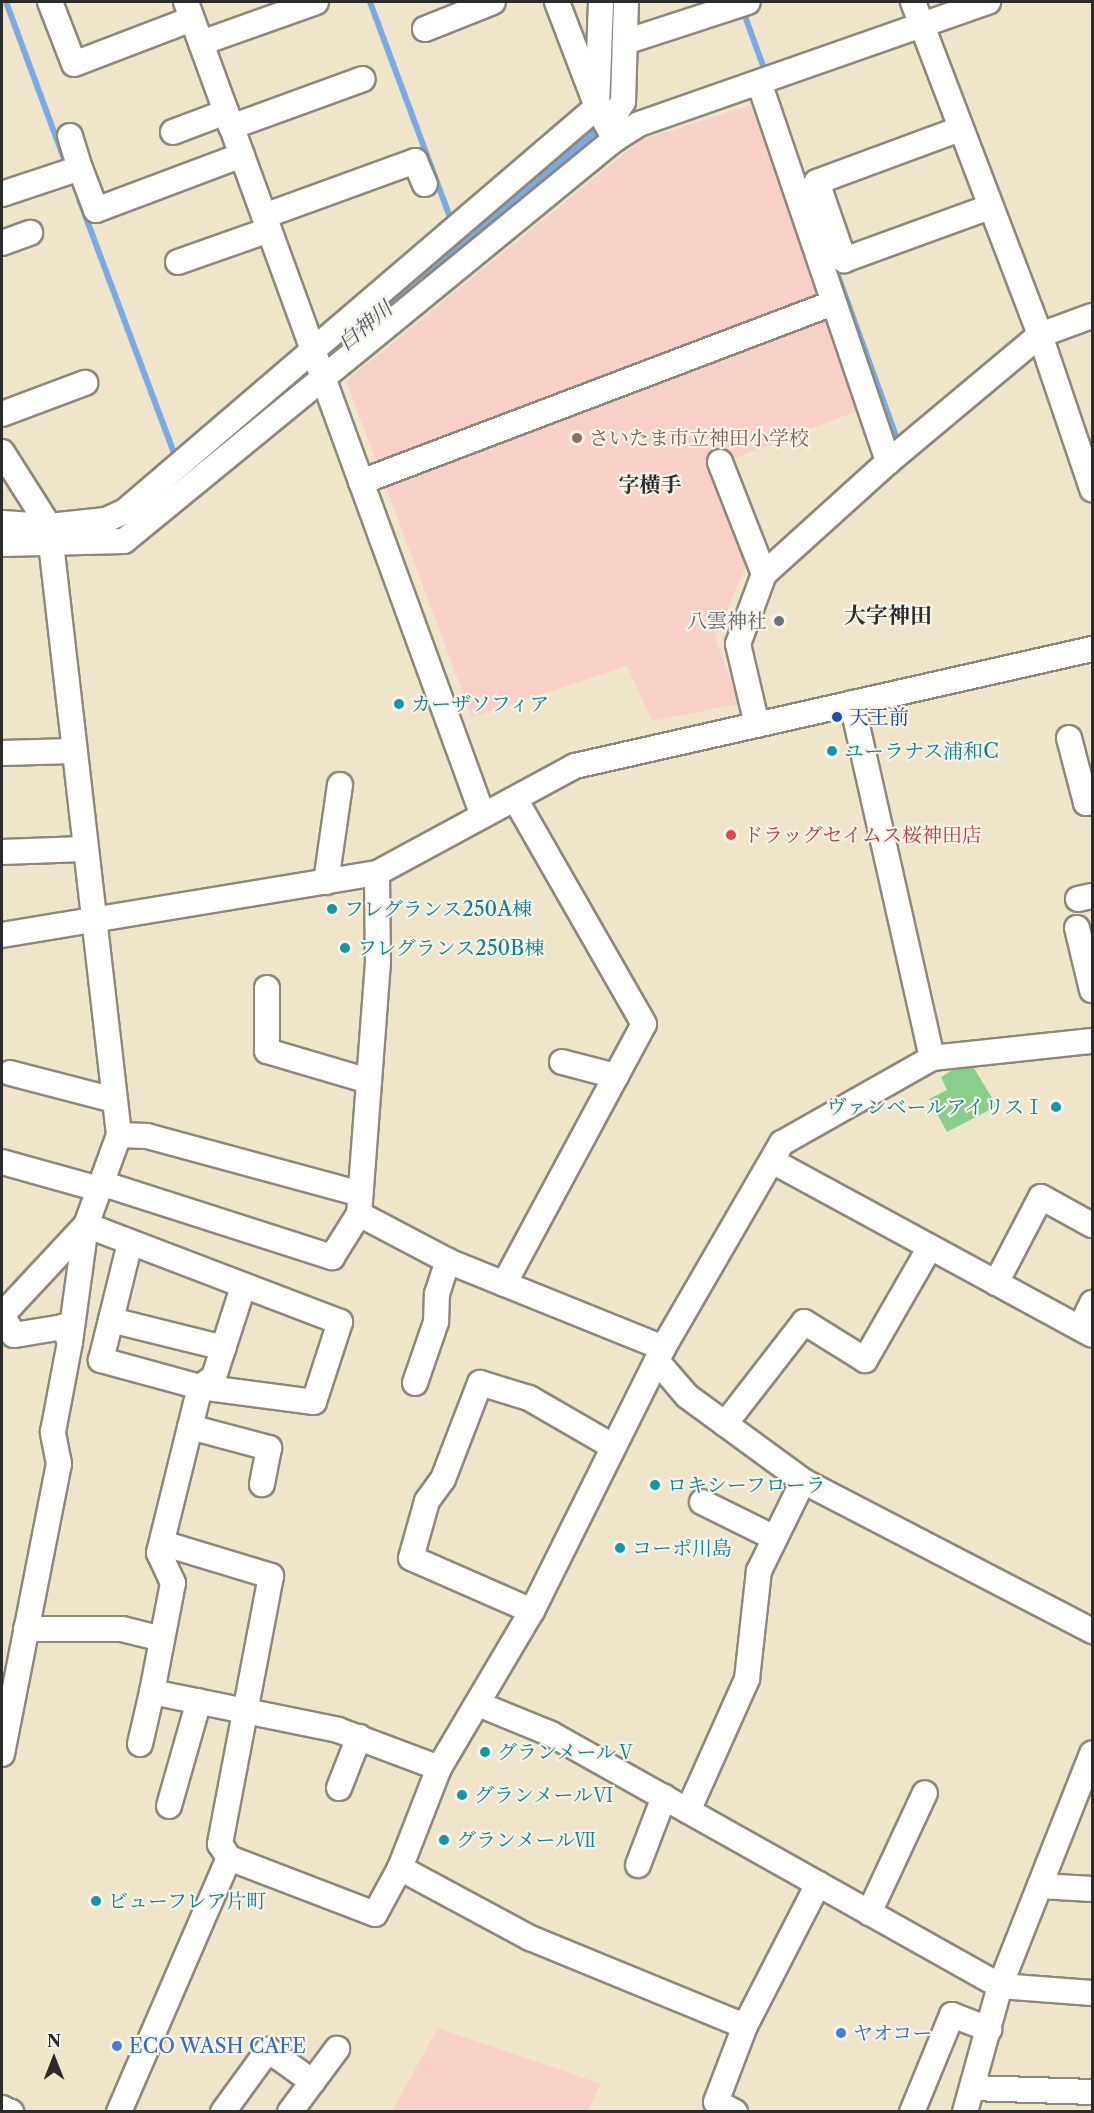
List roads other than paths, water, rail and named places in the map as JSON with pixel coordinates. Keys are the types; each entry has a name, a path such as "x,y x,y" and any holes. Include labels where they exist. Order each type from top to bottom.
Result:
{"street":[{"path":"50,2 74,64 189,10 483,816"},
{"path":"201,43 316,2"},
{"path":"424,29 493,2"},
{"path":"557,2 607,123"},
{"path":"601,2 607,123"},
{"path":"2,523 50,535 124,541 323,378 607,123 623,102 626,2"},
{"path":"625,42 748,2"},
{"path":"913,2 1040,335 1092,489"},
{"path":"2,544 50,535 106,520 125,511 312,349 607,123 639,124 760,85 988,2"},
{"path":"173,132 229,119 363,79"},
{"path":"760,85 888,462"},
{"path":"960,129 817,182 844,260 990,207"},
{"path":"70,136 96,210 242,155"},
{"path":"178,262 415,161 425,184"},
{"path":"2,194 80,168"},
{"path":"2,243 30,233"},
{"path":"361,482 833,303"},
{"path":"757,725 738,644 764,574 888,462 1040,335 1092,316"},
{"path":"2,414 85,383"},
{"path":"2,452 50,535 92,919 119,1136 86,1225 70,1342 53,1432 58,1464 2,1747"},
{"path":"720,462 764,574"},
{"path":"2,935 377,873 575,766 1092,649"},
{"path":"852,703 932,1058"},
{"path":"1070,738 1086,803 1092,802"},
{"path":"2,753 74,752"},
{"path":"326,882 340,785"},
{"path":"504,1284 644,1024 515,799"},
{"path":"2,852 84,849"},
{"path":"2,1162 100,1186 332,1257 360,1204 378,962 377,873"},
{"path":"1077,928 1092,990"},
{"path":"267,988 267,1051 369,1081"},
{"path":"162,1544 271,1576 248,1710 220,1844 229,1858 375,1914 400,1868 439,1768 532,1611 612,1446 660,1354 782,1143 932,1058 1092,1041"},
{"path":"562,1062 616,1076"},
{"path":"10,1073 114,1100"},
{"path":"119,1136 147,1137 360,1204 448,1261 660,1354 687,1396 803,1481 1092,1631"},
{"path":"772,1161 1086,1332 1092,1303"},
{"path":"996,1283 1041,1197 1092,1226"},
{"path":"86,1225 340,1323 314,1402 200,1387 100,1360 130,1243"},
{"path":"70,1342 63,1327 15,1335 2,1315 86,1225"},
{"path":"725,1424 804,1322 865,1360 930,1247"},
{"path":"415,1383 436,1323 437,1294 448,1261"},
{"path":"140,1744 173,1583 159,1553 200,1387 214,1377 243,1287"},
{"path":"111,1320 224,1348"},
{"path":"532,1611 411,1558 427,1501 443,1479 480,1383 529,1398 612,1446"},
{"path":"190,1427 269,1448 262,1484"},
{"path":"688,1811 747,1678 759,1571 803,1481"},
{"path":"702,1502 775,1538"},
{"path":"26,1629 122,1629 162,1639"},
{"path":"152,1692 248,1710 359,1737 439,1768"},
{"path":"169,1806 199,1701"},
{"path":"478,1704 551,1734 1000,1986 1092,1993"},
{"path":"339,1788 359,1737"},
{"path":"965,2112 1000,1986 1040,1886 1083,1802 1092,1754"},
{"path":"869,1913 925,1793"},
{"path":"638,1865 664,1797"},
{"path":"119,2112 229,1858"},
{"path":"400,1868 530,1938 745,2026"},
{"path":"735,2112 716,2102 745,2026 818,1884"},
{"path":"1040,1886 1092,1889"},
{"path":"912,2112 952,2015 989,2029"},
{"path":"290,2112 337,2049"},
{"path":"223,2112 268,2050 313,2082"},
{"path":"972,2088 1092,2092"},
{"path":"2,2108 11,2112"}],"waterway":[{"path":"6,2 67,167"},
{"path":"370,2 452,223"},
{"name":"白神川","path":"236,430 588,141 608,115 613,2"},
{"path":"742,8 766,74"},
{"path":"79,199 176,459"},
{"path":"457,236 461,247"},
{"path":"833,262 898,442"}],"place":[{"name":"さいたま市立神田小学校","path":"577,438"},
{"name":"八雲神社","path":"779,621"},
{"name":"カーザソフィア","path":"399,704"},
{"name":"天王前","path":"837,717"},
{"name":"ユーラナス浦和C","path":"832,751"},
{"name":"ドラッグセイムス桜神田店","path":"731,835"},
{"name":"フレグランス250A棟","path":"332,909"},
{"name":"フレグランス250B棟","path":"345,948"},
{"name":"ヴァンベールアイリスⅠ","path":"1056,1107"},
{"name":"ロキシーフローラ","path":"655,1485"},
{"name":"コーポ川島","path":"620,1548"},
{"name":"グランメールⅤ","path":"485,1752"},
{"name":"グランメールⅥ","path":"462,1795"},
{"name":"グランメールⅦ","path":"444,1840"},
{"name":"ビューフレア片町","path":"96,1901"},
{"name":"ヤオコー","path":"841,2033"},
{"name":"ECO WASH CAFE","path":"117,2046"}],"district":[{"name":"字横手","path":"650,485"},
{"name":"大字神田","path":"888,616"}]}
